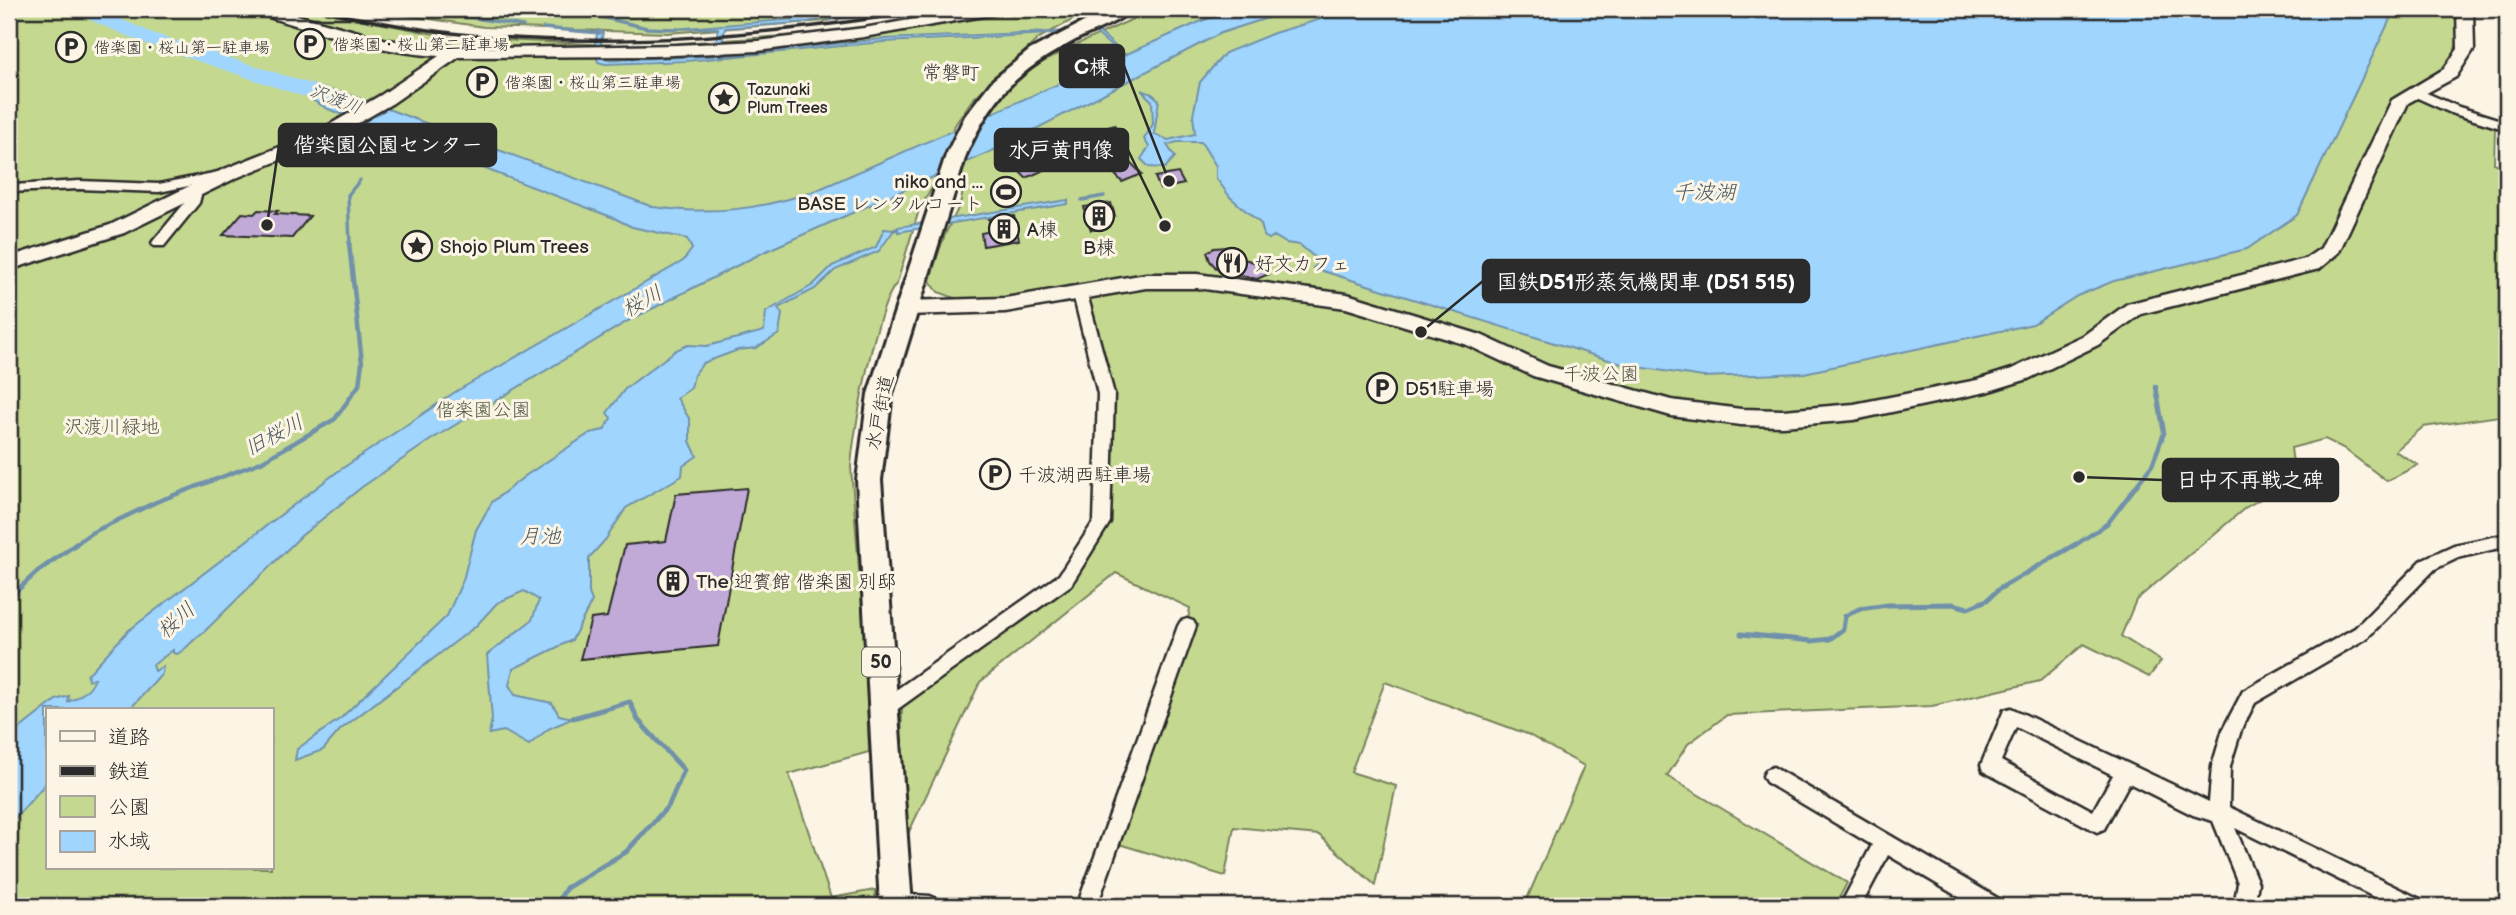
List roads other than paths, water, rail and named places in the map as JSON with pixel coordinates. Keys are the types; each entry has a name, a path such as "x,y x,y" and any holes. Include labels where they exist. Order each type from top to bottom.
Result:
{"main road":[{"path":"1043,50 1060,33 1105,9"},
{"name":"水戸街道","path":"896,905 869,480 880,394 961,141 981,106 1000,85 1043,50 1122,9"}],"street":[{"path":"259,9 357,39 454,53 708,49 832,37 995,9"},
{"path":"1043,50 1063,44 1133,9"},
{"path":"906,307 1005,305 1146,281 1196,281 1347,301 1474,340 1541,370 1671,408 1772,418 1854,412 1978,387 2020,374 2091,340 2133,309 2312,264 2329,251 2401,100 2438,81 2459,62 2466,49 2465,9"},
{"path":"9,264 108,233 229,174 305,145 387,99 454,53"},
{"path":"2415,92 2455,110 2507,126"},
{"path":"13,189 79,185 159,188 229,174"},
{"path":"159,243 194,200 197,191"},
{"path":"882,710 1065,580 1102,522 1106,394 1080,294"},
{"path":"2244,906 2248,883 2220,815 2218,792 2221,766 2232,729 2249,697 2361,633 2430,564 2454,552 2507,540"},
{"path":"1087,906 1187,626"},
{"path":"2125,772 2097,823 1990,765 2011,716 2125,772 2200,809 2232,817 2413,906"},
{"path":"1773,776 1992,906"},
{"path":"1850,906 1885,841"},
{"path":"896,905 930,906"}],"water":[{"name":"桜川","path":"1237,9 1295,9 1221,33 1003,146 764,252 628,321 432,439 362,487 301,536 203,633 177,654 173,653 173,650 153,665 155,671 163,666 162,674 131,708 46,708 46,783 9,825 9,737 56,700 69,696 68,702 87,690 95,679 88,680 87,675 128,631 337,472 455,392 683,261 692,249 687,239 632,227 328,109 282,82 287,79 350,95 653,207 696,211 735,209 774,203 815,191 1204,20"},
{"name":"千波湖","path":"1355,9 2395,9 2297,215 2247,249 2114,281 2077,296 2033,324 1804,373 1703,377 1625,365 1313,268 1320,262 1300,245 1286,243 1274,236 1269,239 1264,236 1261,224 1230,197 1216,178 1216,166 1201,142 1177,142 1167,145 1175,157 1165,168 1149,167 1141,159 1149,147 1144,139 1153,124 1152,101 1141,90 1159,100 1154,134 1168,140 1195,134 1193,115 1200,82 1225,53 1274,33"},
{"path":"835,16 808,22 725,28 720,56 883,39 1097,30 1124,54 1121,55 1095,32 883,42 686,61 605,64 598,62 594,48 598,30 603,32 600,48 604,59 608,60 714,56 718,28 673,29"},
{"path":"1068,200 1068,204 898,232 898,227"},
{"name":"月池","path":"884,229 894,230 879,251 835,270 815,289 778,308 782,314 779,334 756,348 738,350 703,363 694,375 691,388 677,398 690,420 690,441 697,456 683,466 682,476 626,508 606,539 589,558 589,593 592,601 572,640 513,669 509,685 515,695 552,703 559,715 573,718 548,729 529,745 504,731 489,734 492,719 487,655 532,620 539,600 524,591 497,603 476,626 340,730 323,750 295,760 297,749 341,718 447,616 463,580 476,530 492,502 525,476 590,433 604,430 611,418 607,413 625,389 676,350 688,345 707,346 764,331 766,312 813,285 832,266 876,247"}],"waterway":[{"name":"沢渡川","path":"81,9 148,38 319,94"},
{"path":"421,9 523,26"},
{"path":"568,9 647,28 677,29"},
{"path":"829,19 896,9"},
{"path":"543,28 600,33"},
{"name":"旧桜川","path":"350,245 348,195 360,180"},
{"path":"1082,200 1104,196"},
{"name":"旧桜川","path":"73,546 91,533 156,502 261,462 335,419 359,385 362,363 349,243"},
{"path":"2074,546 2108,523 2152,465 2164,433 2156,387"},
{"name":"旧桜川","path":"9,598 37,572 76,544"},
{"path":"1741,634 1812,641 1830,639 1843,629 1845,616 1859,609 1888,605 1953,604 1968,608 1987,600 1999,589 2076,544"},
{"path":"555,906 566,888 626,852 669,805 684,770 638,720 630,702 573,718"}],"railway":[{"path":"313,9 450,33 587,40 645,40 761,32 935,9"}],"place":[{"name":"偕楽園・桜山第二駐車場","path":"310,44"},
{"name":"偕楽園・桜山第一駐車場","path":"71,47"},
{"name":"偕楽園・桜山第三駐車場","path":"482,82"},
{"name":"Tazunaki Plum Trees","path":"724,98"},
{"name":"C棟","path":"1169,181"},
{"name":"niko and ... BASE レンタルコート","path":"1006,192"},
{"name":"B棟","path":"1099,216"},
{"name":"偕楽園公園センター","path":"267,225"},
{"name":"水戸黄門像","path":"1165,226"},
{"name":"A棟","path":"1004,229"},
{"name":"Shojo Plum Trees","path":"417,246"},
{"name":"好文カフェ","path":"1232,263"},
{"name":"国鉄D51形蒸気機関車 (D51 515)","path":"1421,332"},
{"name":"D51駐車場","path":"1382,388"},
{"name":"千波湖西駐車場","path":"995,474"},
{"name":"日中不再戦之碑","path":"2079,477"},
{"name":"The 迎賓館 偕楽園 別邸","path":"673,581"}],"district":[{"name":"常磐町","path":"951,72"}],"park label":[{"name":"千波公園","path":"1601,373"},
{"name":"偕楽園公園","path":"483,409"},
{"name":"沢渡川緑地","path":"112,426"}]}
